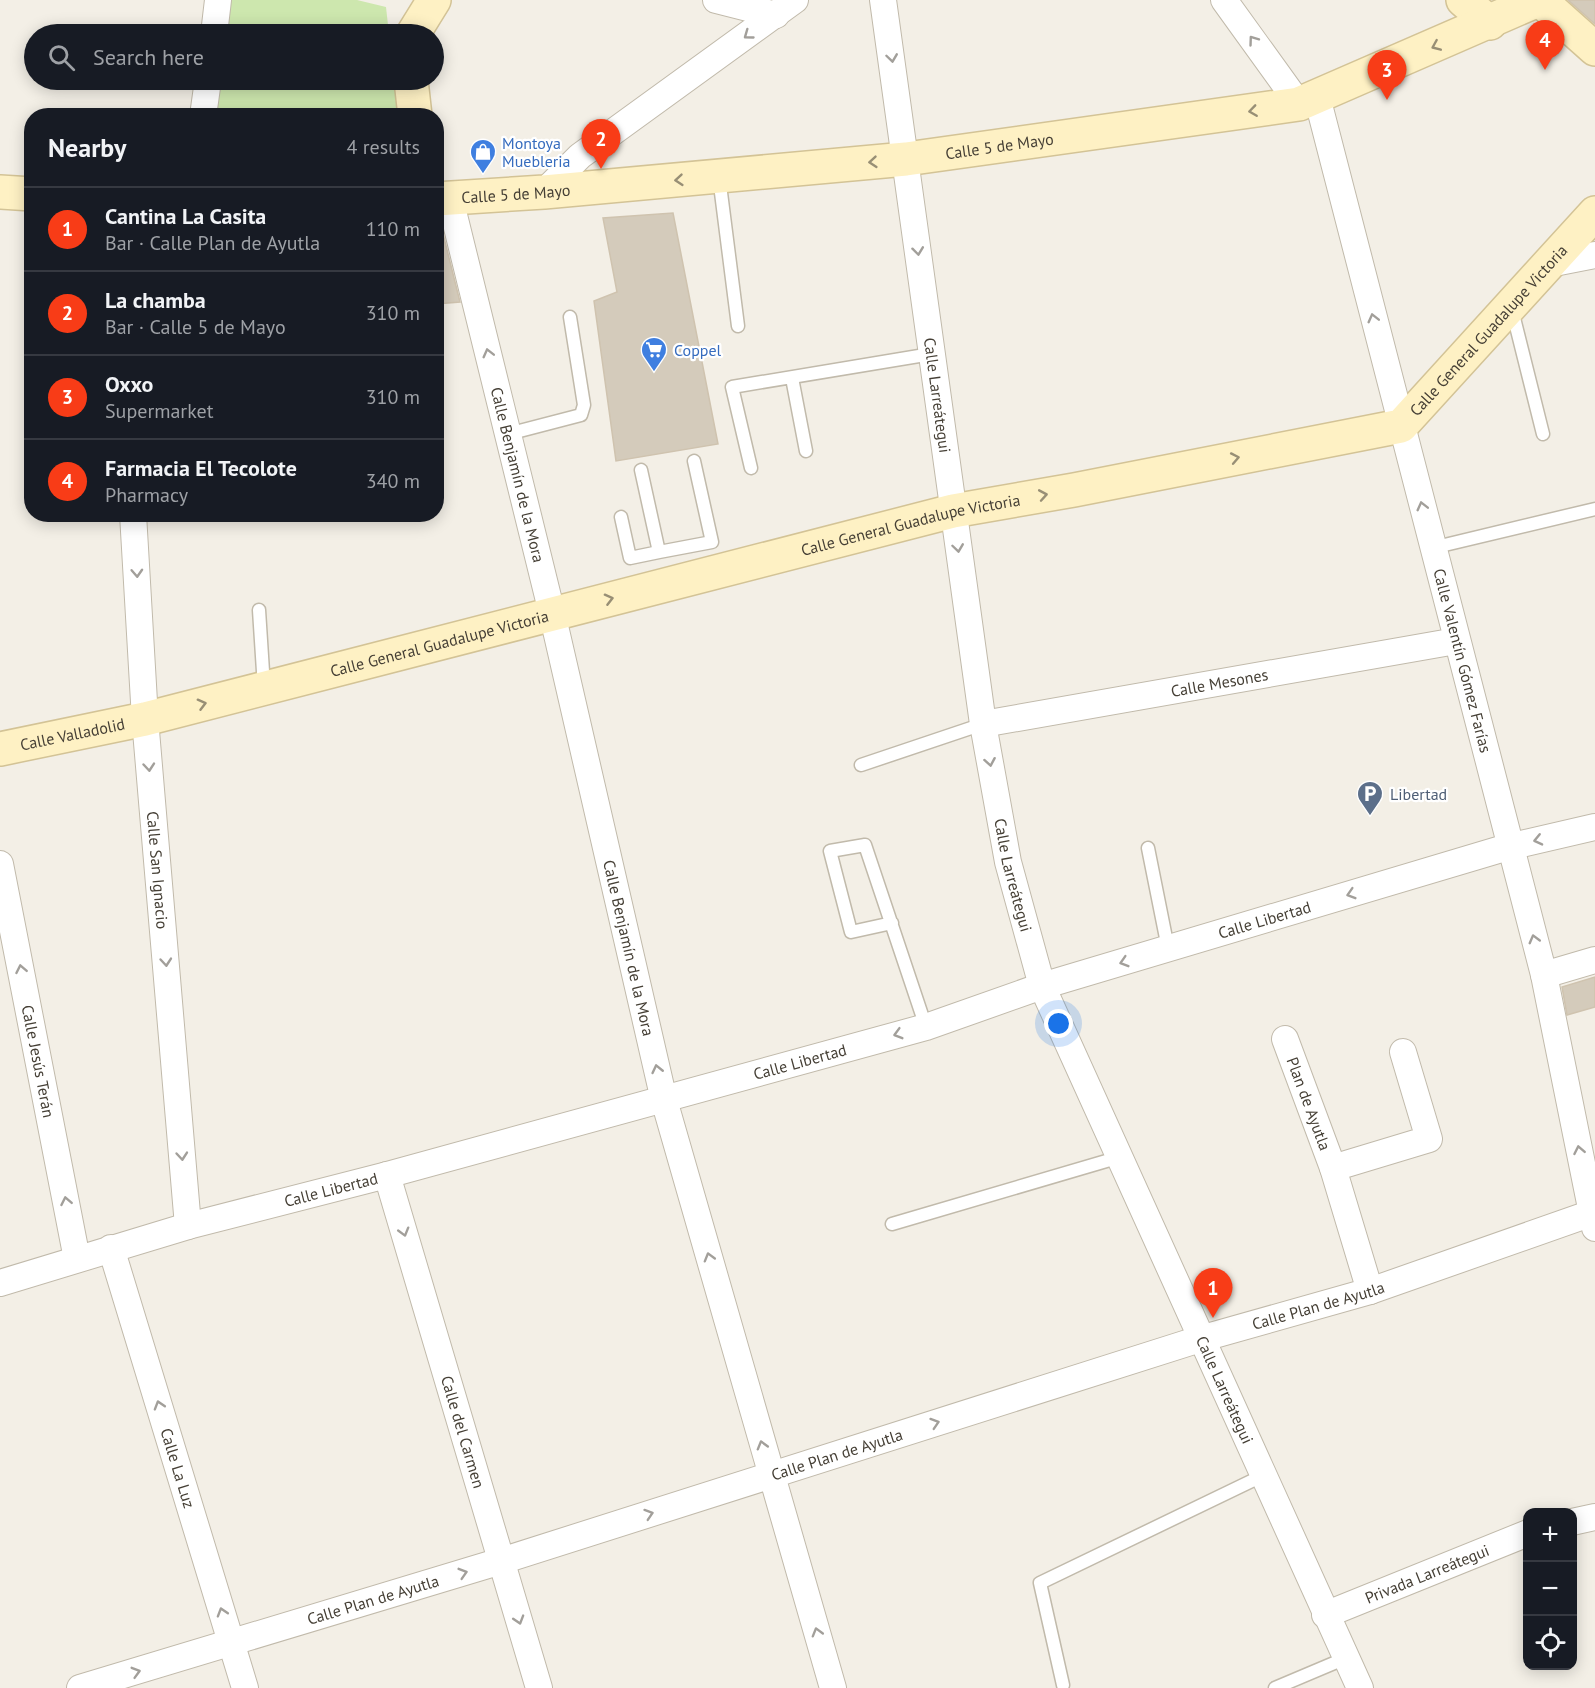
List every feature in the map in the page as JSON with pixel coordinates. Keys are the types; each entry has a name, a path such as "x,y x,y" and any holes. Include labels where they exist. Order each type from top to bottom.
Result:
{"street":[{"path":"215,24 218,0"},
{"path":"419,24 434,0"},
{"path":"716,0 786,7"},
{"name":"Calle Larreátegui","path":"884,0 983,724 1008,862 1042,986 1360,1688"},
{"path":"1224,0 1308,101"},
{"path":"1463,0 1490,23"},
{"path":"1539,0 1595,49"},
{"name":"Calle 5 de Mayo","path":"444,199 719,177 906,159 1308,101 1539,0"},
{"path":"544,192 580,156 786,7"},
{"path":"204,108 206,90"},
{"path":"412,90 414,108"},
{"name":"Calle Valentín Gómez Farías","path":"1308,101 1401,426 1508,847 1544,975 1593,1221"},
{"path":"0,192 24,194"},
{"name":"Calle Benjamín de la Mora","path":"444,203 508,434 552,613 664,1100 833,1688"},
{"name":"Calle General Guadalupe Victoria","path":"145,719 552,613 685,562 1074,490 1401,426 1595,213"},
{"path":"1549,264 1595,255"},
{"name":"Calle San Ignacio","path":"133,522 145,719 188,1226"},
{"name":"Calle Mesones","path":"983,724 1456,641"},
{"name":"Calle Valladolid","path":"0,749 145,719"},
{"name":"Calle Libertad","path":"0,1283 188,1226 387,1175 926,1027 1042,986 1168,948 1508,847 1595,827"},
{"name":"Calle Jesús Terán","path":"0,864 77,1258"},
{"path":"1544,975 1595,960"},
{"name":"Plan de Ayutla","path":"1286,1039 1333,1168 1370,1291"},
{"name":"Plan de Ayutla","path":"1333,1168 1430,1139 1403,1052"},
{"name":"Calle del Carmen","path":"387,1175 539,1688"},
{"name":"Calle Plan de Ayutla","path":"80,1688 501,1561 1200,1339 1370,1291 1593,1221"},
{"name":"Calle La Luz","path":"111,1248 245,1688"},
{"path":"1577,1521 1595,1517"},
{"name":"Privada Larreátegui","path":"1325,1615 1523,1535"}],"lane":[{"path":"719,177 738,327"},
{"path":"1511,306 1543,434"},
{"path":"508,434 581,415 584,405 570,317"},
{"path":"751,468 732,387 931,354"},
{"path":"792,378 806,452"},
{"path":"621,517 630,558 659,552 685,562 712,542 694,460"},
{"path":"641,470 659,552"},
{"path":"1432,548 1595,509"},
{"path":"259,610 265,688"},
{"path":"861,765 983,724"},
{"path":"891,923 851,932 830,851 865,844 926,1027"},
{"path":"1148,848 1168,948"},
{"path":"892,1224 1120,1157"},
{"path":"1063,1684 1040,1583 1264,1475"},
{"path":"1275,1688 1346,1658"}],"green space":[{"path":"223,0 357,0 386,7 388,24 220,24"},
{"path":"213,90 396,90 398,108 211,108"}],"building":[{"path":"1568,0 1595,0 1595,24"},
{"name":"Coppel","path":"673,213 718,444 616,461 594,301 617,292 603,218"},
{"path":"444,238 460,302 444,303"},
{"path":"1595,977 1595,1007 1567,1015 1562,987"}],"place":[{"name":"Farmacia El Tecolote","path":"1545,70"},
{"name":"Oxxo","path":"1387,100"},
{"name":"La chamba","path":"601,169"},
{"name":"Montoya Muebleria","path":"483,175"},
{"name":"Coppel","path":"654,373"},
{"name":"Libertad","path":"1370,817"},
{"name":"Cantina La Casita","path":"1213,1318"}]}
